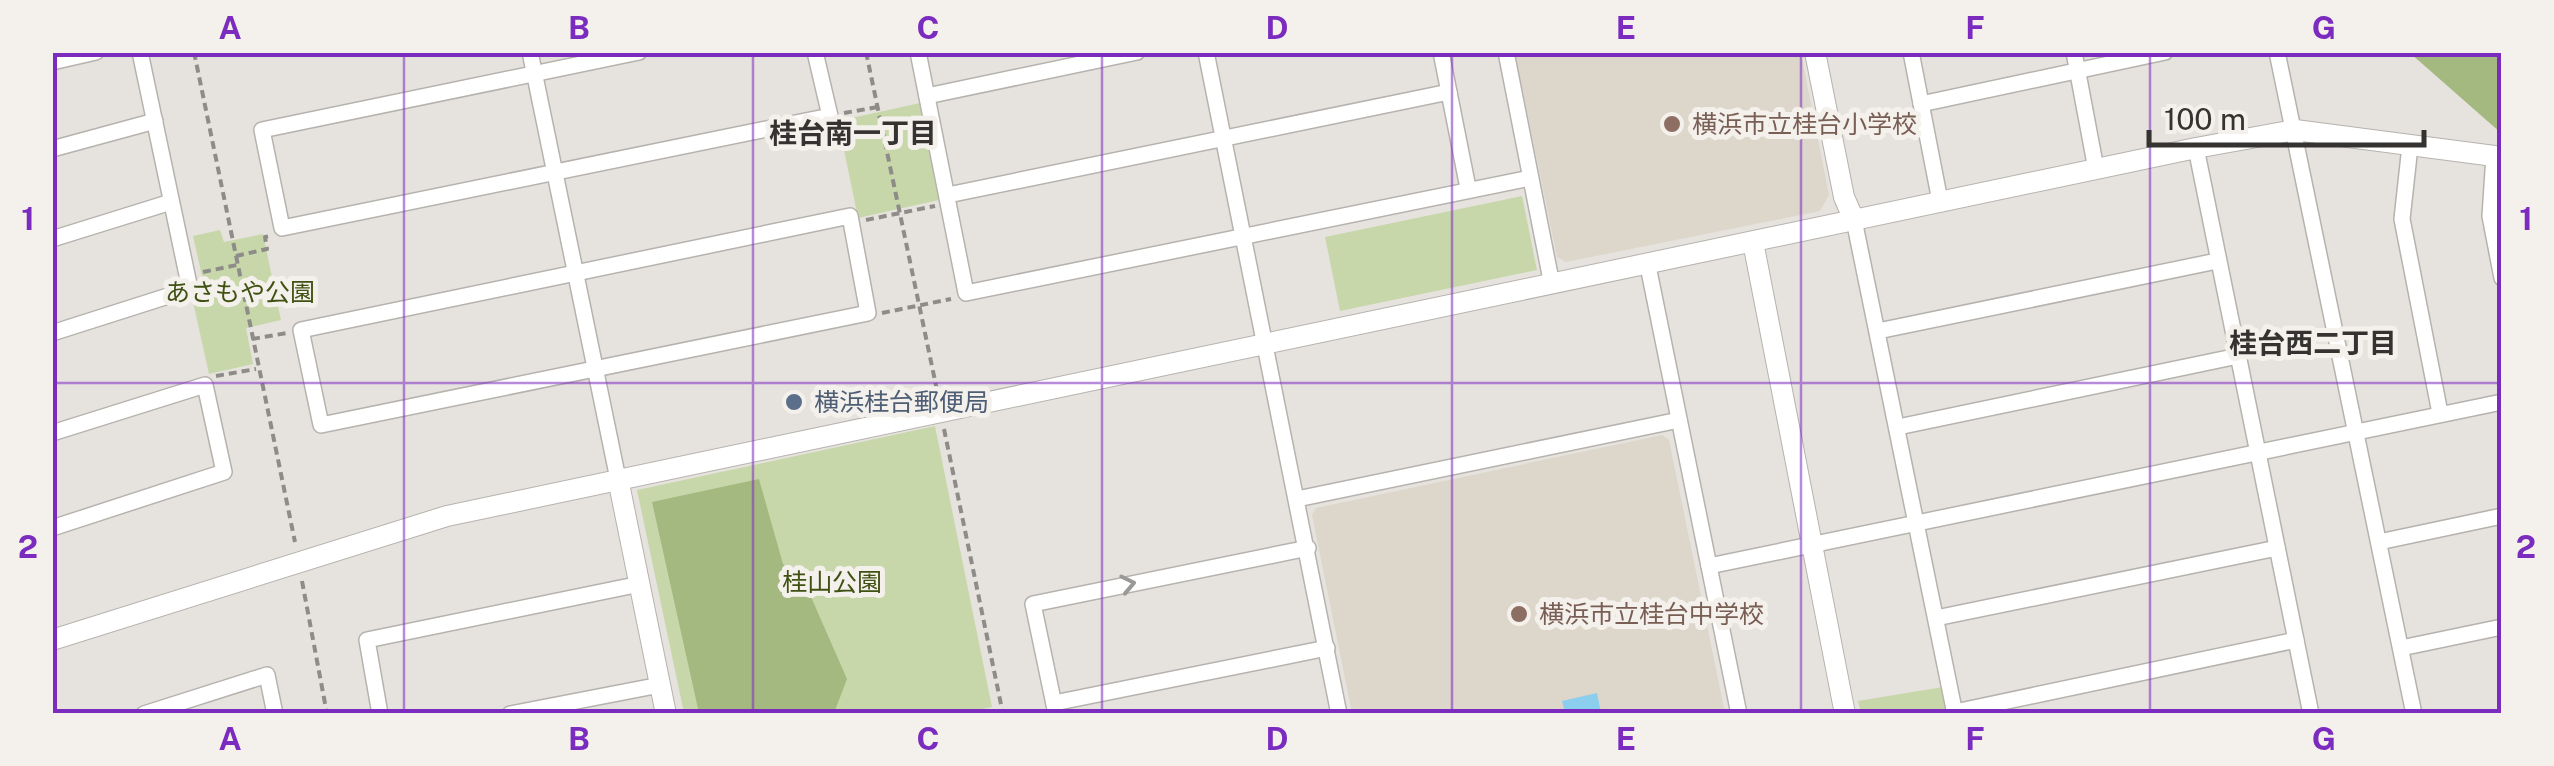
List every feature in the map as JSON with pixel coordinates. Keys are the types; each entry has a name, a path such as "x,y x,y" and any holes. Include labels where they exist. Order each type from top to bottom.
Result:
{"street":[{"path":"52,62 96,52"},
{"path":"52,333 190,289 140,52"},
{"path":"530,52 666,714"},
{"path":"639,52 262,130 282,228 830,116 815,52"},
{"path":"918,52 966,293 1530,178"},
{"path":"927,96 1137,52"},
{"path":"1206,52 1340,714"},
{"path":"1441,52 1468,188"},
{"path":"1506,52 1552,285"},
{"path":"1815,52 1844,196 1854,220 1878,331 1955,713 2296,640"},
{"path":"1911,52 1940,201"},
{"path":"2074,52 2096,169"},
{"path":"1922,104 2164,52"},
{"path":"2277,52 2414,714"},
{"path":"949,199 1449,92"},
{"path":"52,149 155,121"},
{"path":"52,640 447,516 1648,266 1940,201 2295,130 2498,157 2490,216 2502,278"},
{"path":"2410,146 2402,220 2440,413"},
{"path":"2196,148 2311,714"},
{"path":"52,239 171,202"},
{"path":"850,216 852,223 868,313 321,425 301,330 575,270 850,216"},
{"path":"1753,242 1846,714"},
{"path":"1878,331 2217,262"},
{"path":"1648,266 1739,714"},
{"path":"1898,426 2238,356"},
{"path":"52,433 205,386 224,472 52,528"},
{"path":"1709,566 2502,402"},
{"path":"1296,499 1679,420"},
{"path":"2379,542 2502,516"},
{"path":"1308,548 1033,604 1055,708 1326,648"},
{"path":"1936,618 2277,548"},
{"path":"380,714 367,640 640,584"},
{"path":"2401,648 2502,628"},
{"path":"144,714 267,674 275,714"},
{"path":"510,714 660,685"}],"path":[{"path":"194,52 327,714"},
{"path":"866,52 1002,712 989,714"},
{"path":"830,116 878,107"},
{"path":"852,223 949,199"},
{"path":"235,256 268,250"},
{"path":"188,275 237,265"},
{"path":"868,313 966,293"},
{"path":"250,340 301,330"},
{"path":"205,386 213,376 257,369"}],"shaded area":[{"name":"横浜市立桂台小学校","path":"1515,53 1801,53 1829,195 1820,211 1566,262 1557,257"},
{"name":"横浜市立桂台中学校","path":"1662,435 1669,440 1725,713 1352,713 1312,515 1316,508"}],"green space":[{"path":"2410,53 2495,53 2501,64 2501,133"},
{"path":"920,103 939,200 858,218 838,121"},
{"path":"1522,196 1537,270 1340,311 1325,237"},
{"name":"あさもや公園","path":"220,230 224,242 263,234 281,320 246,328 253,364 209,374 191,293 205,289 193,236"},
{"name":"桂山公園","path":"935,426 992,707 961,714 684,713 637,490"},
{"path":"759,479 783,564 804,581 847,679 834,713 699,713 652,502"},
{"path":"1943,687 1948,713 1861,713 1858,701"}],"water":[{"path":"1597,693 1601,713 1565,713 1562,701"}],"place":[{"name":"横浜市立桂台小学校","path":"1672,124"},
{"name":"横浜桂台郵便局","path":"794,402"},
{"name":"横浜市立桂台中学校","path":"1519,614"}],"district":[{"name":"桂台南一丁目","path":"853,133"},
{"name":"桂台西二丁目","path":"2313,343"}]}
